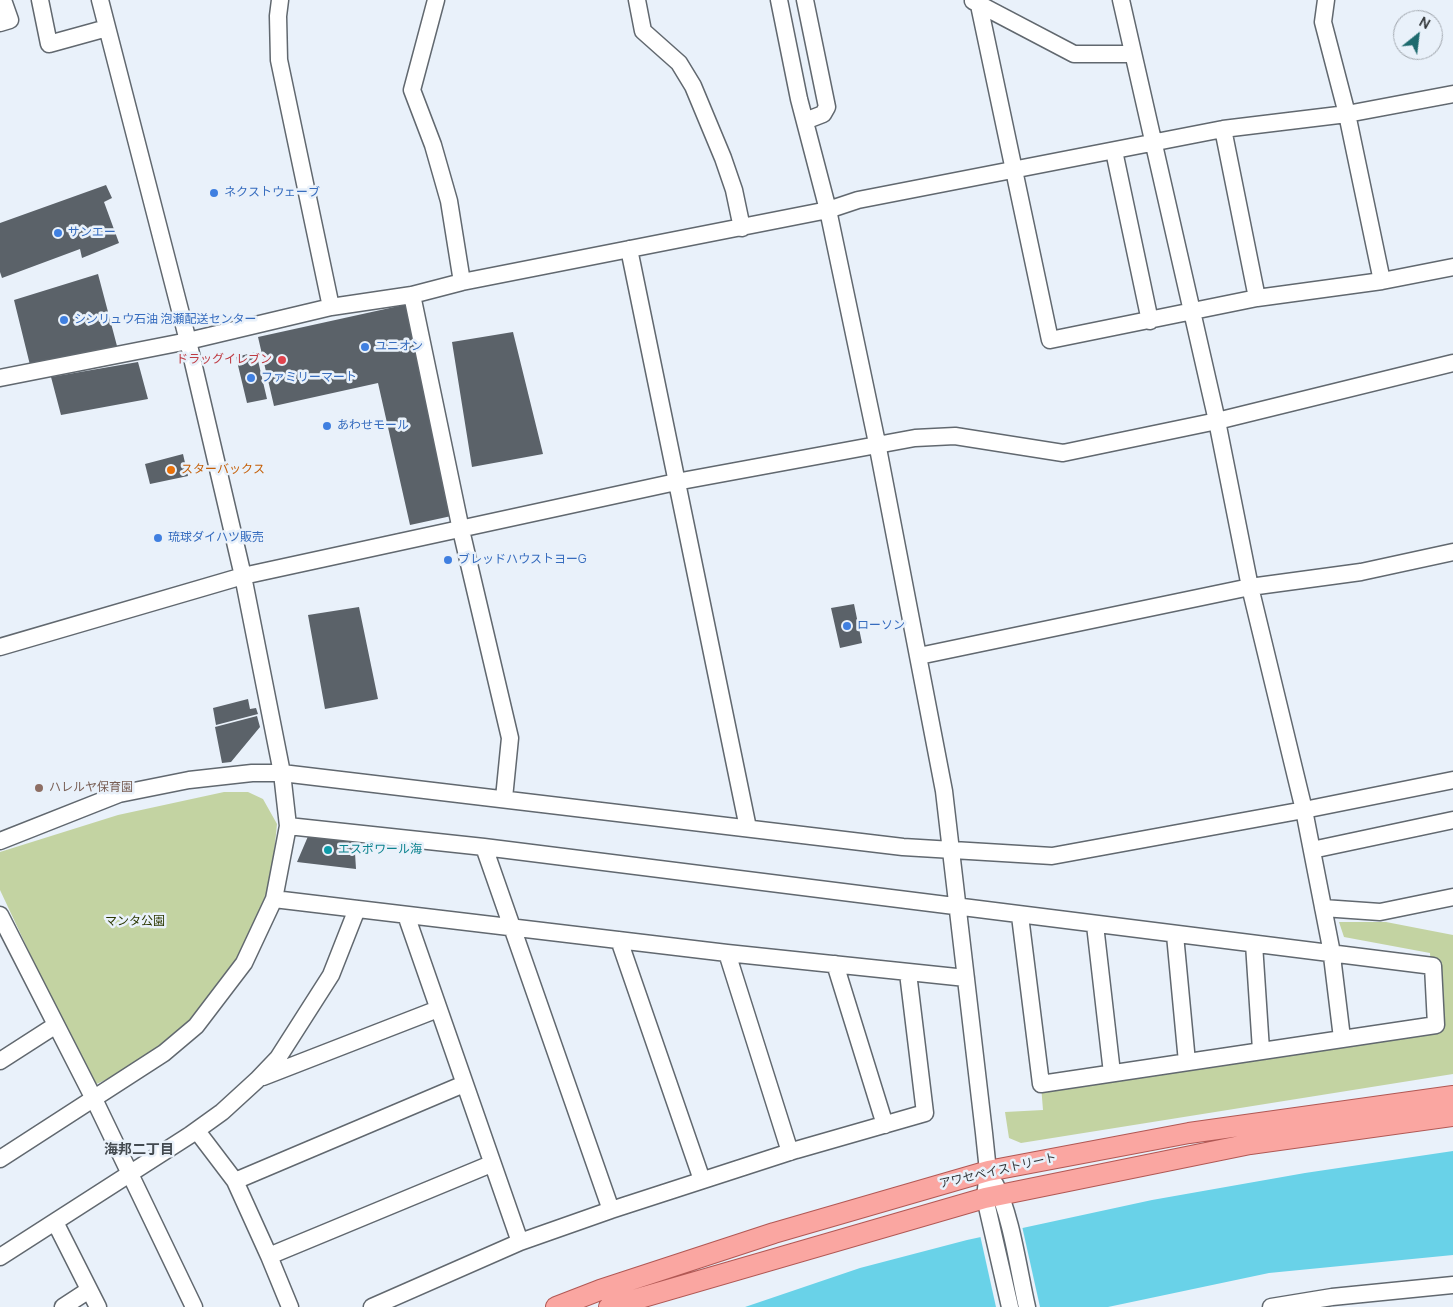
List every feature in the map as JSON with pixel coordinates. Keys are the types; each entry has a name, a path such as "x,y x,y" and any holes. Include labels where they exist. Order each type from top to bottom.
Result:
{"main road":[{"name":"アワセベイストリート","path":"556,1307 600,1290 774,1233 988,1171 1189,1133 1453,1096"},
{"name":"アワセベイストリート","path":"609,1307 993,1196 1250,1144 1453,1116"}],"street":[{"path":"0,23 10,20 3,0"},
{"path":"40,0 49,44 107,28"},
{"path":"0,1160 164,1053 196,1026 244,962 274,899 288,826 282,773 244,576 188,341 100,0"},
{"path":"280,0 278,16 279,60 331,307"},
{"path":"436,0 412,90 433,145 449,201 462,282"},
{"path":"637,0 643,31 679,63 693,86 724,158 734,190 742,228"},
{"path":"779,0 805,121 828,210 877,443 944,791 988,1171 993,1196 990,1218 1010,1307"},
{"path":"804,0 827,107 823,114 805,121"},
{"path":"1121,0 1190,312 1217,421 1250,587 1304,810 1332,954 1342,1038"},
{"path":"1326,0 1323,22 1347,114 1382,281"},
{"path":"975,2 1074,54 1133,54"},
{"path":"975,2 1014,170 1050,340 1257,298 1382,281 1453,267"},
{"path":"0,378 188,341 331,307 412,295 462,282 828,210 858,200 1153,144 1223,128 1347,114 1453,94"},
{"path":"1223,128 1257,298"},
{"path":"1114,151 1150,321"},
{"path":"629,249 748,828"},
{"path":"412,295 461,530 510,738 504,798"},
{"path":"0,647 244,576 676,482 877,443 915,438 955,436 1063,453 1217,421 1453,363"},
{"path":"918,656 1250,587 1361,572 1453,552"},
{"path":"0,841 119,794 190,780 252,773 282,773 903,847 951,848 1052,856 1304,810 1453,780"},
{"path":"1312,850 1453,820"},
{"path":"288,826 484,847 1020,916 1433,966 1436,1025 1042,1084 1020,916"},
{"path":"484,847 611,1210"},
{"path":"1323,908 1380,912 1453,897"},
{"path":"274,899 728,953 966,978"},
{"path":"0,1257 196,1131 257,1080 278,1058 331,975 356,909"},
{"path":"0,915 94,1099 194,1307"},
{"path":"406,915 491,1164 520,1242"},
{"path":"1095,925 1112,1073"},
{"path":"1175,935 1187,1062"},
{"path":"619,940 702,1180"},
{"path":"1254,944 1261,1050"},
{"path":"728,953 790,1152"},
{"path":"835,964 884,1126"},
{"path":"372,1307 520,1242 702,1180 925,1112 908,973"},
{"path":"257,1080 438,1010"},
{"path":"0,1061 56,1025"},
{"path":"235,1181 464,1084"},
{"path":"196,1131 235,1181 290,1307"},
{"path":"269,1256 491,1164"},
{"path":"993,1196 1006,1214 1026,1307"},
{"path":"55,1222 98,1307"},
{"path":"1271,1307 1332,1297 1453,1285"},
{"path":"63,1307 89,1290"}],"green space":[{"name":"マンタ公園","path":"224,792 248,792 263,799 277,824 272,874 266,900 240,959 192,1025 121,1073 92,1086 0,890 0,852 118,815"},
{"path":"1339,922 1386,922 1453,935 1453,1074 1021,1143 1009,1138 1005,1112 1043,1110 1041,1085 1434,1027 1430,953 1344,937"}],"water":[{"path":"1453,1151 1453,1255 1269,1273 1108,1307 745,1307 860,1268 967,1240 1152,1200 1305,1173"}],"pier":[{"path":"1022,1226 1040,1307 996,1307 980,1235"}],"building":[{"name":"サンエー","path":"106,185 112,198 104,202 119,243 82,258 80,249 2,278 0,272 0,223"},
{"name":"シンリュウ石油 泡瀬配送センター","path":"98,274 117,346 30,365 14,300"},
{"path":"408,304 456,515 410,525 378,383 274,406 258,337"},
{"path":"513,332 543,454 472,467 452,342"},
{"name":"ファミリーマート","path":"256,352 267,399 247,403 236,357"},
{"path":"138,362 148,399 61,415 51,377"},
{"path":"183,454 188,476 150,484 145,464"},
{"name":"ローソン","path":"854,604 862,643 840,648 831,608"},
{"path":"359,607 378,699 325,709 308,615"},
{"path":"248,699 250,709 256,708 258,714 216,725 213,708"},
{"path":"257,716 260,727 231,762 222,763 215,727"},
{"name":"エスポワール海","path":"309,834 354,837 356,869 297,862"}],"place":[{"name":"ネクストウェーブ","path":"214,193"},
{"name":"サンエー","path":"58,233"},
{"name":"シンリュウ石油 泡瀬配送センター","path":"64,320"},
{"name":"ユニオン","path":"365,347"},
{"name":"ドラッグイレブン","path":"282,360"},
{"name":"ファミリーマート","path":"251,378"},
{"name":"あわせモール","path":"327,426"},
{"name":"スターバックス","path":"171,470"},
{"name":"琉球ダイハツ販売","path":"158,538"},
{"name":"ブレッドハウストヨーG","path":"448,560"},
{"name":"ローソン","path":"847,626"},
{"name":"ハレルヤ保育園","path":"39,788"},
{"name":"エスポワール海","path":"328,850"}],"district":[{"name":"海邦二丁目","path":"139,1150"}]}
